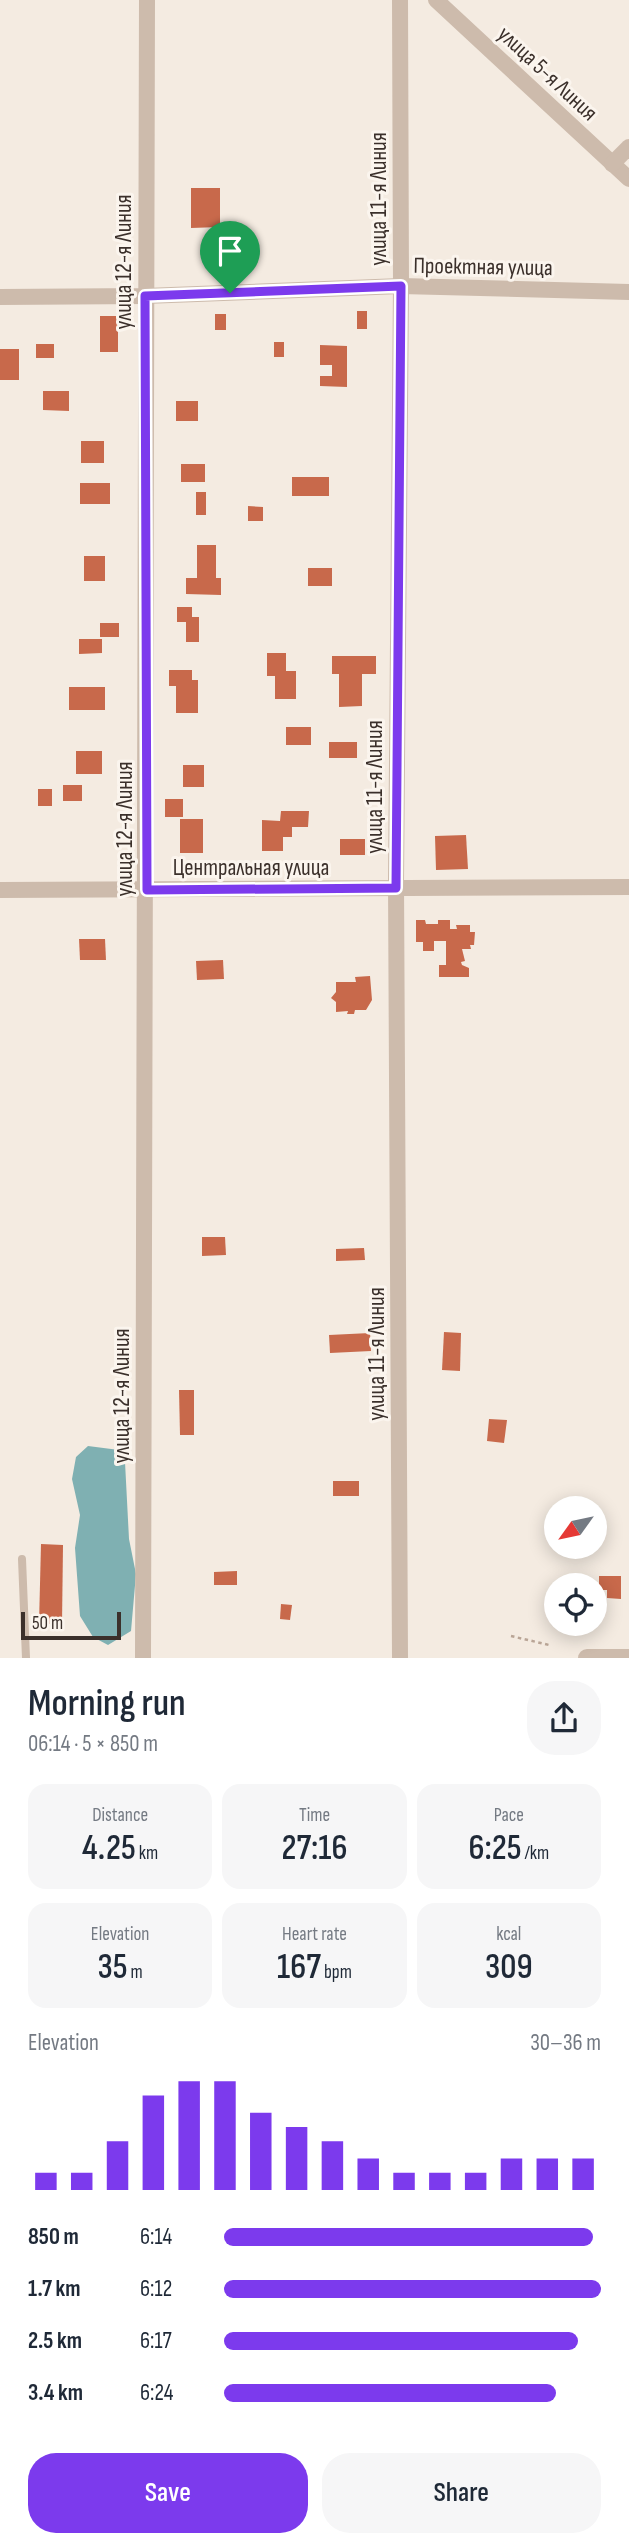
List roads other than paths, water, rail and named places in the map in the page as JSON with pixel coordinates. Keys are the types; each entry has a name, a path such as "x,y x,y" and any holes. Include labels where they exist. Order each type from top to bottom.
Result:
{"street":[{"name":"улица 12-я Линия","path":"143,1658 147,890 145,296 148,0"},
{"name":"улица 11-я Линия","path":"400,0 401,286 396,888 400,1658"},
{"name":"улица 5-я Линия","path":"436,0 629,179"},
{"path":"612,164 629,147"},
{"name":"Проектная улица","path":"0,297 145,296 401,286 629,292"},
{"name":"Центральная улица","path":"0,890 629,887"},
{"path":"587,1658 629,1658"}],"lane":[{"path":"22,1559 26,1658"}],"water":[{"path":"88,1446 119,1450 125,1462 129,1539 136,1574 131,1631 108,1645 93,1637 80,1616 75,1548 80,1515 72,1479 76,1457"}]}
